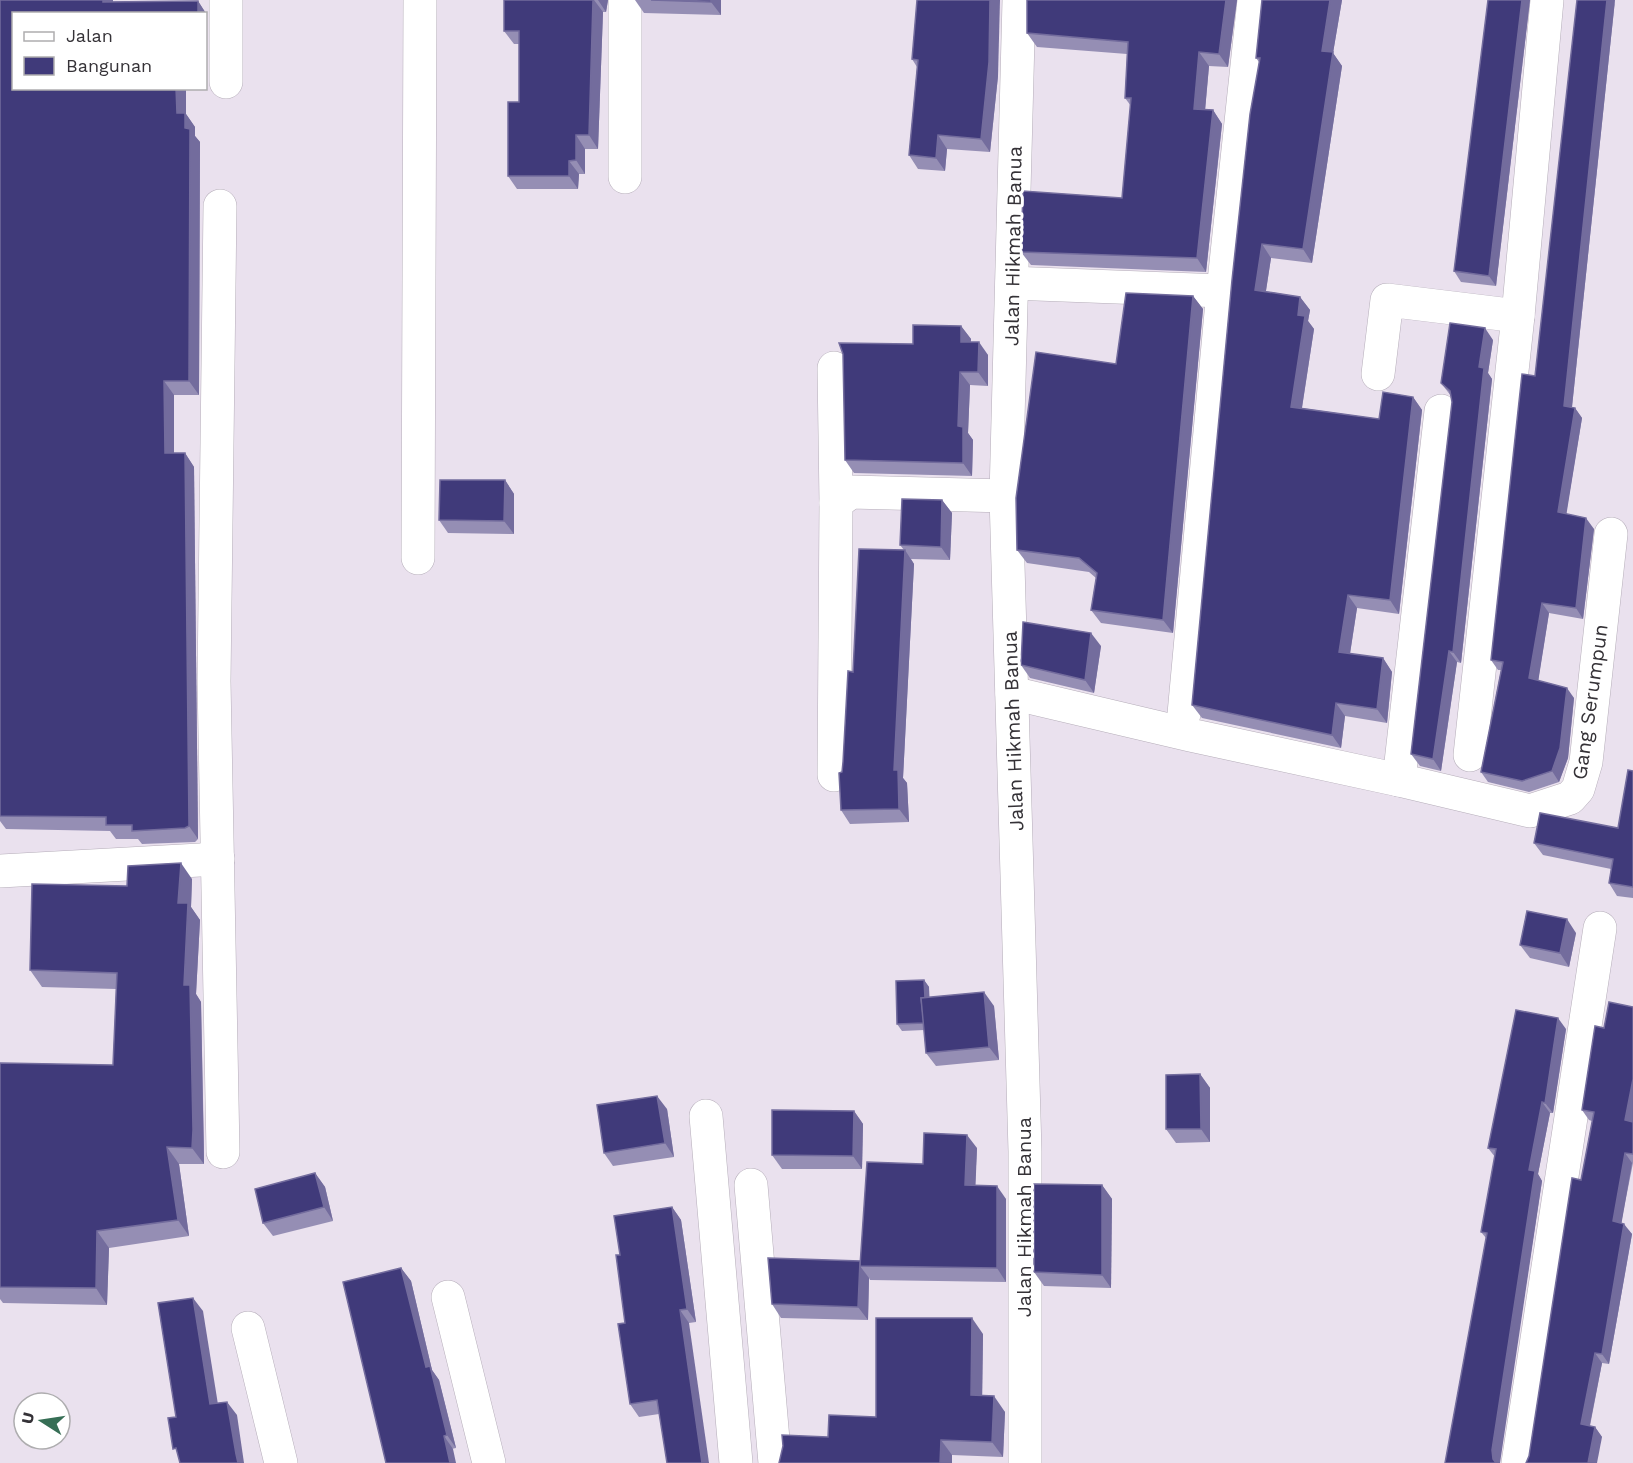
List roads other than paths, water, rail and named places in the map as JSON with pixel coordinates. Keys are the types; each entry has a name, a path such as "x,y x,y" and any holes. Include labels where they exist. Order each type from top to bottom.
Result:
{"street":[{"path":"226,0 226,82"},
{"path":"418,558 420,0"},
{"path":"625,0 625,177"},
{"name":"Jalan Hikmah Banua","path":"1019,0 1006,496 1025,1151 1025,1463"},
{"path":"1184,714 1223,291 1254,0"},
{"path":"1470,755 1518,316 1547,0"},
{"path":"220,206 214,681 224,1152"},
{"path":"1012,283 1223,291"},
{"path":"1378,374 1387,300 1518,316"},
{"path":"834,368 836,503 834,775"},
{"path":"1399,780 1441,411"},
{"path":"836,503 851,492 1006,496"},
{"name":"Gang Serumpun","path":"1012,693 1530,811 1570,798 1578,789 1586,762 1611,534"},
{"path":"0,871 218,859"},
{"path":"1518,1463 1600,928"},
{"path":"706,1116 736,1463"},
{"path":"751,1185 775,1463"},
{"path":"448,1297 489,1463"},
{"path":"248,1328 281,1463"}]}
